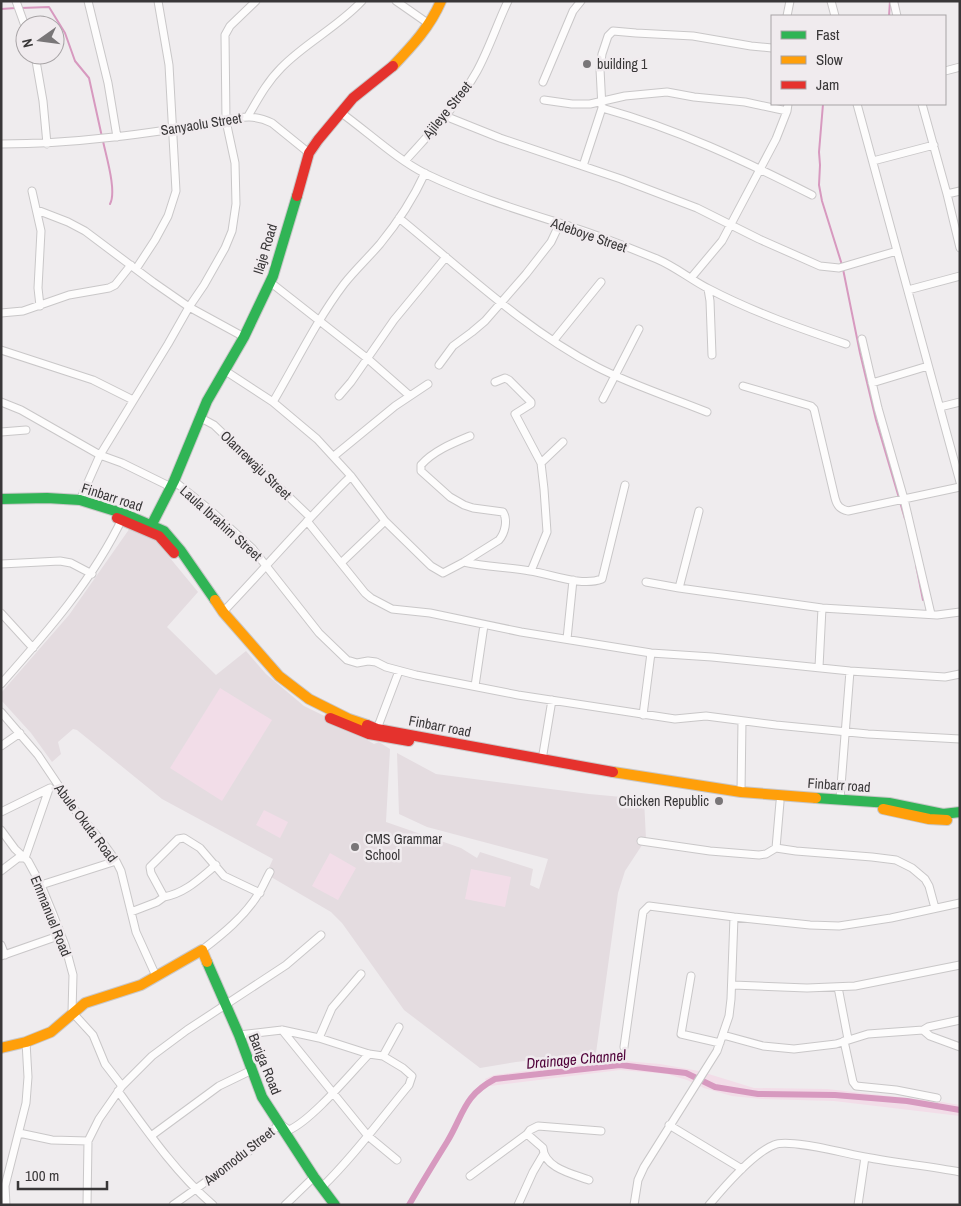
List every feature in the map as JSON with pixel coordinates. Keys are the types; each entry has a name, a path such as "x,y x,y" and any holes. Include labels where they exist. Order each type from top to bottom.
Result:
{"main road":[{"name":"Ilaje Road","path":"150,528 173,484 199,417 244,337 270,282 309,153 353,98 390,69 422,35 441,1"},
{"name":"Finbarr road","path":"1,499 61,498 80,500 150,528 164,531 170,536 222,612 265,662 309,699 349,719 377,729 693,788 889,803 943,814 960,812"},
{"name":"Finbarr road","path":"1,505 67,504 123,517"},
{"name":"Finbarr road","path":"150,528 163,539 218,614 260,666 305,705 369,734 542,767 780,802 887,810 929,819 960,819"},
{"path":"1,1048 26,1042 51,1032 84,1003 123,992 202,950"},
{"name":"Bariga Road","path":"202,950 262,1097 314,1177 335,1205"}],"street":[{"path":"88,1 108,83 114,137"},
{"path":"1,313 23,311 69,296 109,288 115,285 134,267 155,240 168,216 176,191 174,129 169,66 158,1"},
{"path":"80,500 100,455 189,307 204,286 225,248 235,218 235,163 226,122 226,31 256,1"},
{"path":"248,116 266,84 280,68 344,18 362,1"},
{"path":"396,1 429,24"},
{"name":"Ajileye Street","path":"405,161 454,106 477,72 508,1"},
{"path":"543,82 574,11 581,1"},
{"path":"786,15 790,1"},
{"path":"831,1 835,15"},
{"path":"16,2 20,15"},
{"path":"894,3 898,15"},
{"path":"582,166 603,105 600,69 602,54 608,36 613,30 693,36 771,48"},
{"path":"37,65 43,101 47,144"},
{"path":"946,71 960,67"},
{"path":"603,105 625,96 667,92 788,108 776,139 730,226 715,252 691,278"},
{"path":"544,100 572,104 603,105 724,151 812,195"},
{"path":"857,105 960,482"},
{"path":"922,105 960,248"},
{"name":"Adeboye Street","path":"340,112 405,161 425,173 534,216 597,235 662,261 708,289 785,323 846,344"},
{"name":"Sanyaolu Street","path":"1,144 47,144 97,140 226,122 248,116 272,123 309,153"},
{"path":"445,116 500,138 621,179 697,208 730,226 820,266 842,267 897,251"},
{"path":"873,161 934,145"},
{"path":"273,402 297,357 320,320 344,284 400,218 425,173"},
{"path":"32,191 41,231 38,288 40,306"},
{"path":"947,194 960,191"},
{"path":"37,210 85,231 189,307 244,337"},
{"path":"400,218 501,302 577,355 615,376 707,412"},
{"path":"439,365 454,346 472,332 501,302 542,255 560,223"},
{"path":"338,396 368,359 394,320 446,257"},
{"path":"908,290 960,276"},
{"path":"270,282 368,359 410,396"},
{"path":"554,340 601,282"},
{"path":"708,289 712,355"},
{"path":"603,399 639,329"},
{"path":"862,339 900,500 931,614"},
{"path":"1,350 93,380 133,400"},
{"path":"872,382 928,366"},
{"path":"224,370 273,402 298,422 334,456 385,521 422,558 440,572 446,572 499,540 506,522 503,512 473,508 457,501 421,471 420,467 426,459 470,436"},
{"path":"495,382 505,378 530,399 530,404 515,414 541,463 547,532 531,571"},
{"path":"334,456 395,406 428,384"},
{"path":"743,386 811,406 816,413 835,498 840,508 848,511 960,487"},
{"name":"Laula Ibrahim Street","path":"1,402 22,410 100,455 173,484 210,510 252,548 268,566 319,634 348,660 357,663 376,662 399,671 474,686 642,714 684,719 706,716 845,732 960,739"},
{"path":"940,408 960,402"},
{"name":"Olanrewaju Street","path":"199,417 214,425 308,519 340,564 365,593 392,609 430,613 484,625 651,653 850,671 945,677 960,674"},
{"path":"1,432 26,430"},
{"path":"541,463 563,442"},
{"path":"222,612 268,566 308,519 351,476"},
{"path":"464,562 531,571 573,580 602,579 625,485"},
{"path":"680,588 699,510"},
{"path":"1,684 33,648 92,574 113,539 123,517"},
{"path":"340,564 385,521"},
{"path":"1,564 60,561 71,563 92,574"},
{"path":"567,640 573,580"},
{"path":"646,582 822,608 931,614 960,612"},
{"path":"819,667 822,608"},
{"path":"1,613 33,648"},
{"path":"474,686 484,625"},
{"path":"642,714 651,653"},
{"path":"377,729 399,671"},
{"path":"840,799 850,671"},
{"path":"542,760 552,700"},
{"name":"Abule Okuta Road","path":"1,712 38,755 57,784 116,861 139,939 156,976"},
{"path":"741,792 742,721"},
{"path":"1,746 20,733"},
{"path":"1,812 57,784"},
{"path":"1,870 18,858 25,858 49,788"},
{"path":"776,848 780,802"},
{"name":"Emmanuel Road","path":"1,830 15,849 25,858 41,885 61,935 73,975 72,1012"},
{"path":"164,897 151,873 150,867 178,839 184,838 200,848 224,876 260,893"},
{"path":"642,841 710,851 759,855 766,854 776,848 896,860 912,868 926,879 935,908"},
{"path":"41,885 116,861"},
{"path":"131,912 187,889 216,865"},
{"path":"202,950 223,934 252,904 260,893 270,872"},
{"path":"624,1047 643,912 649,906 810,925 839,926 864,924 960,903"},
{"path":"634,1205 638,1180 644,1166 702,1076 717,1051 723,1035 729,1016 732,985 734,917"},
{"path":"1,945 3,955 61,935"},
{"path":"87,1205 88,1141 99,1119 120,1089 152,1056 286,964 321,936"},
{"path":"732,985 790,988 855,986 960,966"},
{"path":"319,1038 332,1008 361,974"},
{"path":"691,976 682,1034 720,1043"},
{"path":"838,987 853,1082 856,1086 896,1090 937,1098"},
{"path":"72,1012 93,1034 105,1064 151,1136 195,1190 213,1205"},
{"path":"723,1035 763,1046 794,1049 815,1047 868,1034 923,1030 928,1027 960,1020"},
{"path":"383,1056 399,1027"},
{"path":"282,1030 368,1136 397,1160"},
{"path":"238,1035 282,1030 319,1038 369,1054 383,1056 412,1076 409,1085 368,1136 343,1166 322,1187"},
{"path":"923,1030 930,1036 960,1047"},
{"path":"6,1205 5,1186 26,1103 26,1042"},
{"name":"Awomodu Street","path":"173,1205 248,1152 280,1124 289,1130 298,1126 369,1054"},
{"path":"151,1136 219,1086 252,1070"},
{"path":"669,1125 742,1169"},
{"path":"470,1176 530,1130 538,1126 600,1131"},
{"path":"19,1133 52,1140 88,1141"},
{"path":"518,1205 543,1155 543,1148 526,1134"},
{"path":"709,1205 742,1169 759,1154 775,1144 808,1146 865,1158 960,1172"},
{"path":"543,1155 548,1162 589,1180"},
{"path":"858,1205 865,1158"},
{"path":"285,1205 314,1177"}],"shaded area":[{"name":"CMS Grammar School","path":"130,528 151,535 198,592 167,627 216,675 246,651 266,674 304,706 355,731 374,744 379,742 390,749 386,822 461,848 477,858 480,852 533,869 530,885 539,889 548,859 427,827 399,814 397,753 436,774 589,794 644,799 646,839 625,871 618,893 596,1053 480,1068 404,1010 342,923 331,912 266,874 273,859 162,799 77,730 73,729 58,742 61,754 52,762 31,733 1,700 1,693 69,615"},
{"path":"220,688 272,720 222,801 170,768"},
{"path":"264,810 288,822 280,838 256,825"},
{"path":"330,853 356,868 338,900 312,886"},
{"path":"471,869 511,877 505,907 465,899"},
{"path":"612,1060 660,1064 699,1071 754,1088 827,1089 942,1102 960,1105 960,1116 834,1101 762,1099 732,1096 667,1074 620,1070 490,1086 485,1079 494,1075"}],"waterway":[{"path":"889,15 890,1"},
{"path":"21,8 49,7 65,33 75,61 89,78 102,137"},
{"path":"1,9 16,8"},
{"path":"823,105 819,152 819,185 822,201 842,265"},
{"path":"103,141 112,182 110,204"},
{"path":"843,269 876,420 899,498"},
{"path":"900,502 905,519"},
{"path":"916,565 923,600"},
{"name":"Drainage Channel","path":"409,1205 453,1132 465,1106 476,1092 495,1079 620,1065 686,1073 715,1087 758,1094 835,1095 907,1101 960,1110"}],"traffic: fast":[{"path":"149,530 174,481 207,401 244,337 273,276 297,196"},
{"path":"1,499 47,498 80,500 125,514 164,531 181,551 215,600"},
{"path":"816,798 889,803 943,814 960,812"},
{"path":"207,962 239,1035 262,1097 314,1177 335,1205"}],"traffic: slow":[{"path":"393,66 426,28 441,1"},
{"path":"215,600 223,612 279,676 309,699 349,719 367,725"},
{"path":"613,772 741,792 816,798"},
{"path":"883,809 929,819 947,820"},
{"path":"1,1048 26,1042 51,1032 85,1003 141,985 202,950 207,962"}],"traffic: jam":[{"path":"297,196 309,153 318,140 353,98 393,66"},
{"path":"117,518 159,536 174,553"},
{"path":"330,718 369,734 409,741"},
{"path":"367,725 377,729 613,772"}],"place":[{"name":"building 1","path":"587,64"},
{"name":"Chicken Republic","path":"719,801"},
{"name":"CMS Grammar School","path":"355,847"}]}
